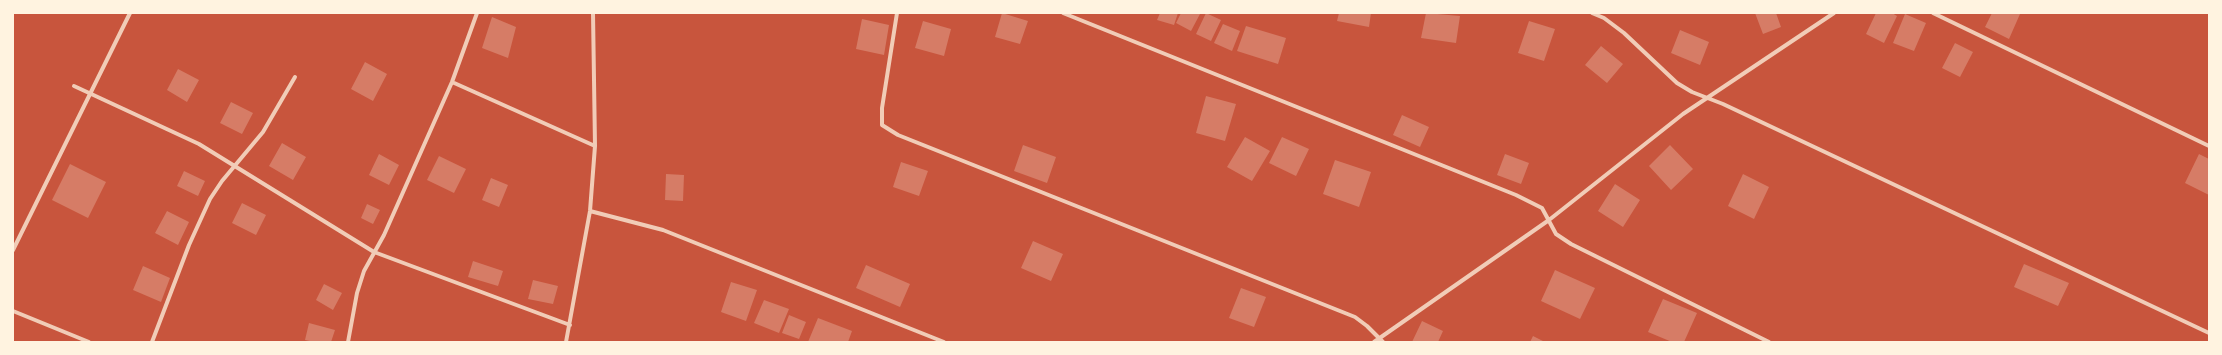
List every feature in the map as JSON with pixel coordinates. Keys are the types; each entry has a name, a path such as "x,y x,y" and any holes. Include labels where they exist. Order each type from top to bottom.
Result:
{"street":[{"path":"13,250 130,13"},
{"path":"348,342 356,292 364,271 384,235 452,82 477,13"},
{"path":"566,342 590,211 595,146 593,13"},
{"path":"897,13 882,108 882,125 898,135 1355,317 1367,326 1381,340"},
{"path":"1064,13 1516,195 1542,208 1556,234 1572,244 1769,342"},
{"path":"1592,13 1604,18 1624,33 1677,83 1692,92 1734,109 2209,333"},
{"path":"1374,342 1381,340 1549,220 1683,114 1708,99 1834,13"},
{"path":"1933,13 2209,146"},
{"path":"152,342 189,245 210,199 263,132 295,77"},
{"path":"452,82 595,146"},
{"path":"74,86 166,128 235,166 374,252 570,325"},
{"path":"590,211 664,230 944,342"},
{"path":"13,311 89,342"}],"building":[{"path":"1002,13 1028,21 1020,44 995,37"},
{"path":"1160,13 1178,13 1174,25 1157,20"},
{"path":"1181,13 1200,14 1191,31 1176,23"},
{"path":"1206,13 1221,20 1211,41 1196,34"},
{"path":"1339,13 1371,13 1369,27 1337,21"},
{"path":"1426,13 1460,16 1456,43 1421,38"},
{"path":"1755,13 1776,13 1781,27 1763,34"},
{"path":"1876,13 1892,13 1897,16 1884,43 1866,34"},
{"path":"1992,13 2020,14 2009,39 1985,27"},
{"path":"1905,14 1926,23 1914,51 1893,43"},
{"path":"492,17 516,27 508,58 482,48"},
{"path":"862,19 889,25 884,55 856,49"},
{"path":"923,21 951,29 944,56 915,48"},
{"path":"1529,21 1555,29 1544,61 1518,53"},
{"path":"1223,24 1240,31 1232,51 1214,43"},
{"path":"1246,26 1286,38 1278,64 1237,51"},
{"path":"1680,30 1709,42 1700,65 1671,53"},
{"path":"1955,43 1973,52 1960,77 1942,68"},
{"path":"1601,46 1623,64 1607,83 1585,65"},
{"path":"365,62 387,74 373,101 351,89"},
{"path":"178,69 199,80 187,102 167,90"},
{"path":"1206,96 1236,104 1225,141 1196,133"},
{"path":"231,102 253,113 242,134 220,123"},
{"path":"1402,115 1429,127 1420,147 1393,135"},
{"path":"1245,137 1270,151 1252,181 1227,167"},
{"path":"1282,137 1309,149 1296,176 1269,163"},
{"path":"282,143 306,157 293,180 269,166"},
{"path":"1023,145 1056,157 1047,183 1014,171"},
{"path":"1670,145 1693,169 1671,190 1649,166"},
{"path":"379,154 399,165 389,185 369,175"},
{"path":"1505,154 1529,163 1521,184 1497,175"},
{"path":"2199,154 2209,159 2209,195 2185,183"},
{"path":"439,156 466,169 454,193 427,180"},
{"path":"1335,160 1371,172 1359,207 1323,194"},
{"path":"901,162 928,171 919,196 893,187"},
{"path":"70,164 106,182 88,218 52,200"},
{"path":"184,171 205,181 198,196 177,186"},
{"path":"666,174 684,175 683,201 665,200"},
{"path":"1743,174 1769,187 1754,219 1728,206"},
{"path":"491,178 508,185 499,207 482,200"},
{"path":"1615,184 1640,200 1623,227 1598,211"},
{"path":"242,203 266,215 256,235 232,223"},
{"path":"367,204 380,210 373,224 361,218"},
{"path":"167,211 189,222 178,245 155,233"},
{"path":"1033,241 1063,254 1051,281 1021,268"},
{"path":"473,261 503,271 498,286 468,277"},
{"path":"2024,264 2069,283 2058,306 2014,287"},
{"path":"866,265 910,284 900,307 856,288"},
{"path":"143,266 170,278 161,302 133,290"},
{"path":"1555,270 1595,288 1580,319 1541,301"},
{"path":"533,280 558,286 553,304 528,299"},
{"path":"731,282 757,290 746,321 721,312"},
{"path":"324,284 342,293 333,310 316,300"},
{"path":"1241,288 1266,297 1254,327 1229,318"},
{"path":"1663,299 1697,313 1684,342 1672,342 1648,332"},
{"path":"764,300 789,309 779,333 754,323"},
{"path":"789,315 806,322 799,339 782,333"},
{"path":"818,318 852,331 848,342 808,342"},
{"path":"1422,321 1443,331 1438,342 1412,342"},
{"path":"309,323 335,330 331,342 314,342 305,340"},
{"path":"1533,336 1545,342 1530,342"}]}
